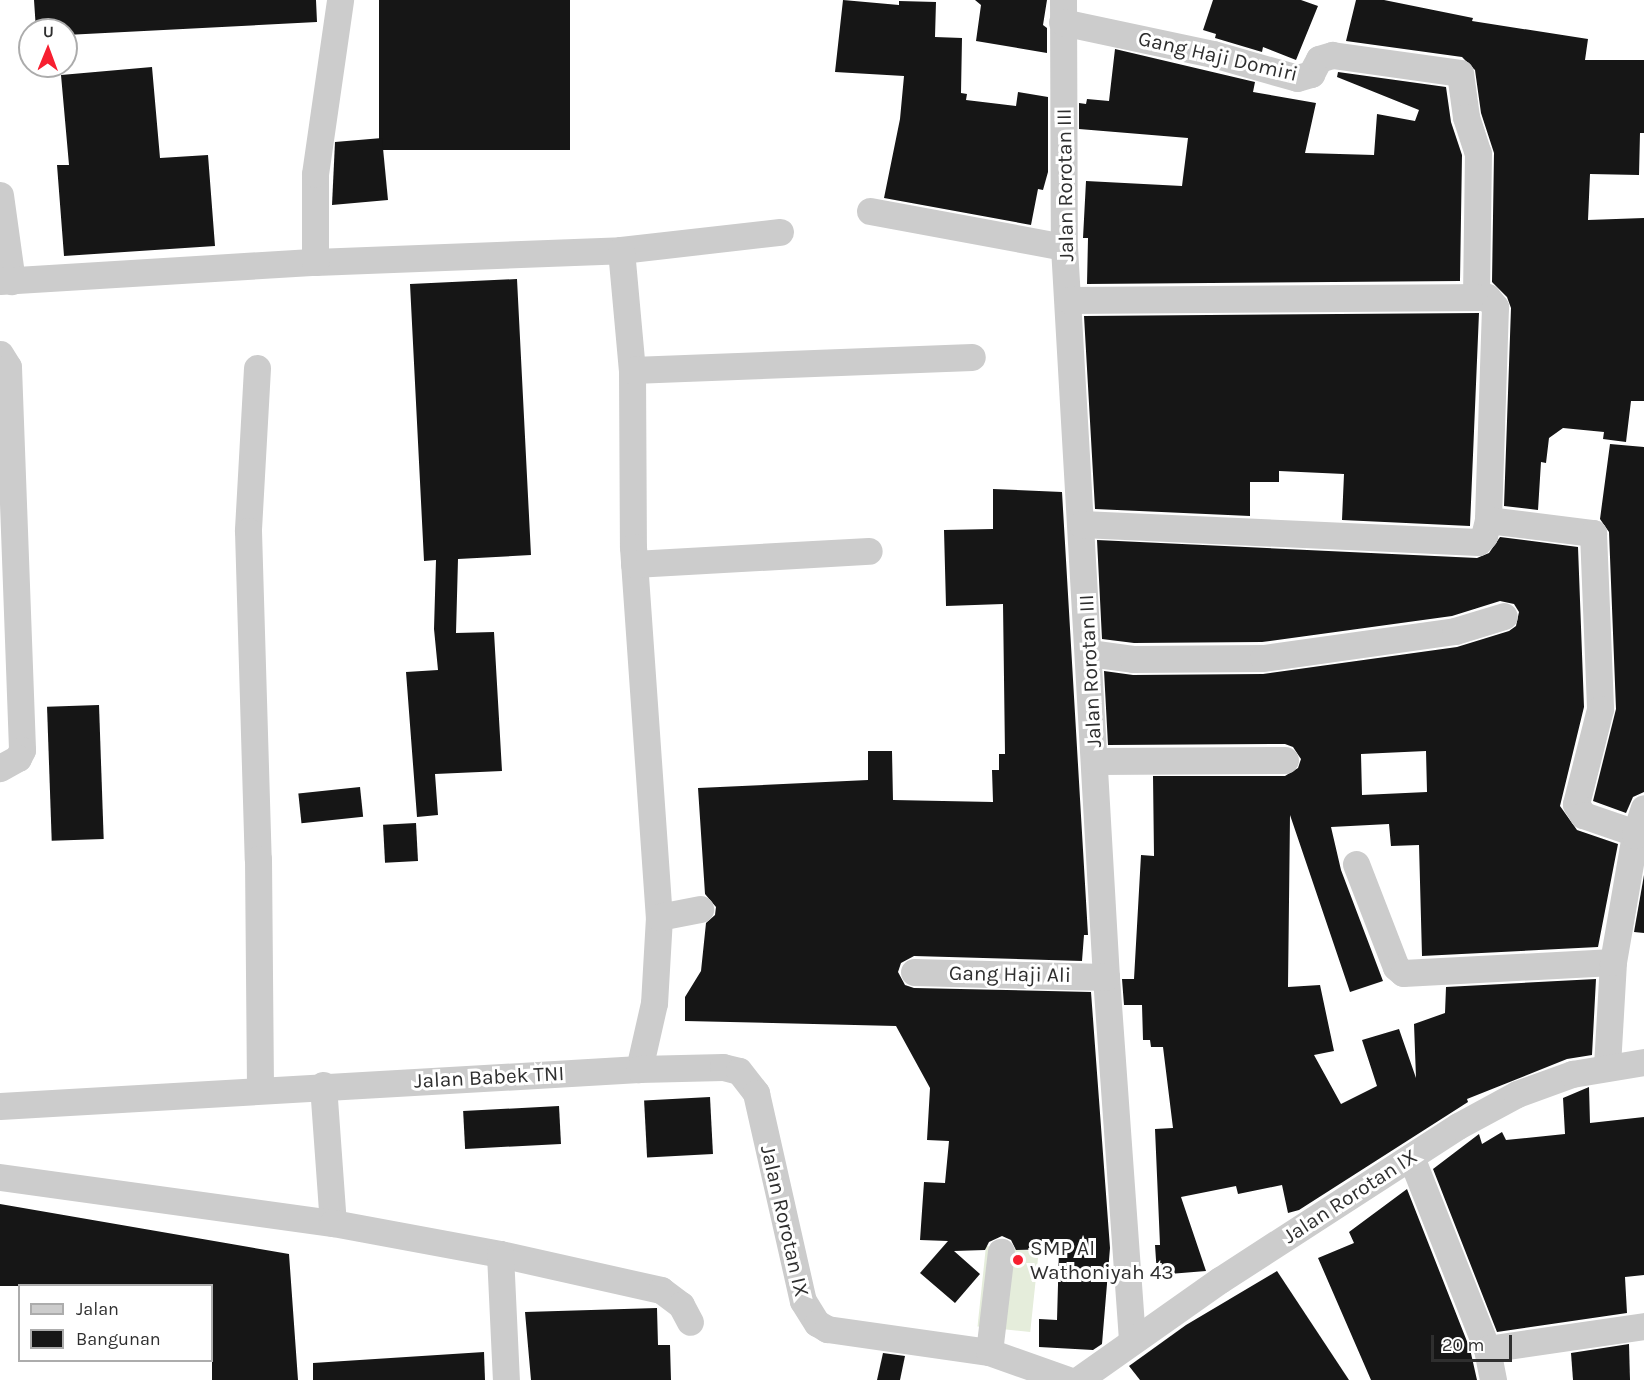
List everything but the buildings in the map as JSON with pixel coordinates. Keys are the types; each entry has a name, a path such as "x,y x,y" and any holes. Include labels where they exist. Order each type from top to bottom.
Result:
{"street":[{"path":"315,262 315,174 340,0"},
{"name":"Jalan Rorotan III","path":"1062,11 1064,247 1069,300 1106,977 1132,1341"},
{"name":"Gang Haji Domiri","path":"1062,11 1297,78 1311,75 1319,59 1332,55 1460,73 1466,117 1478,153 1476,297"},
{"path":"0,195 6,281 315,262 621,250 780,232"},
{"path":"870,211 1064,247"},
{"path":"621,250 632,370 634,564 649,731 659,917 654,1003 639,1069"},
{"path":"1069,300 1476,297 1492,299 1496,307 1488,520 1482,540 1473,543 1273,530 1081,524"},
{"path":"0,354 8,367 22,750 18,758 0,768"},
{"path":"632,370 972,357"},
{"path":"257,368 248,531 258,859 260,1089"},
{"path":"1488,520 1593,533 1600,709 1576,804 1583,816 1640,835"},
{"path":"634,564 868,551"},
{"path":"1089,653 1133,659 1263,658 1455,631 1504,616"},
{"path":"1095,761 1285,760"},
{"path":"1607,1066 1613,962 1644,808"},
{"path":"1356,864 1396,968 1404,973 1613,962"},
{"path":"659,917 700,909"},
{"name":"Gang Haji Ali","path":"914,972 1106,977"},
{"name":"Jalan Rorotan IX","path":"1078,1380 1132,1341 1411,1157 1516,1094 1607,1066 1644,1062"},
{"name":"Jalan Rorotan IX","path":"639,1069 723,1067 739,1071 749,1079 756,1093 803,1301 817,1323 827,1329 989,1352 1068,1380"},
{"name":"Jalan Babek TNI","path":"0,1106 323,1085 639,1069"},
{"path":"323,1085 333,1223"},
{"path":"1411,1157 1487,1349 1493,1380"},
{"path":"0,1177 333,1223 500,1254 662,1290 681,1305 690,1322"},
{"path":"989,1352 1001,1252"},
{"path":"500,1254 506,1380"},
{"path":"1487,1349 1644,1326"}],"green space":[{"path":"986,1246 1039,1252 1030,1332 978,1327"}],"place":[{"name":"SMP Al Wathoniyah 43","path":"1018,1260"}]}
